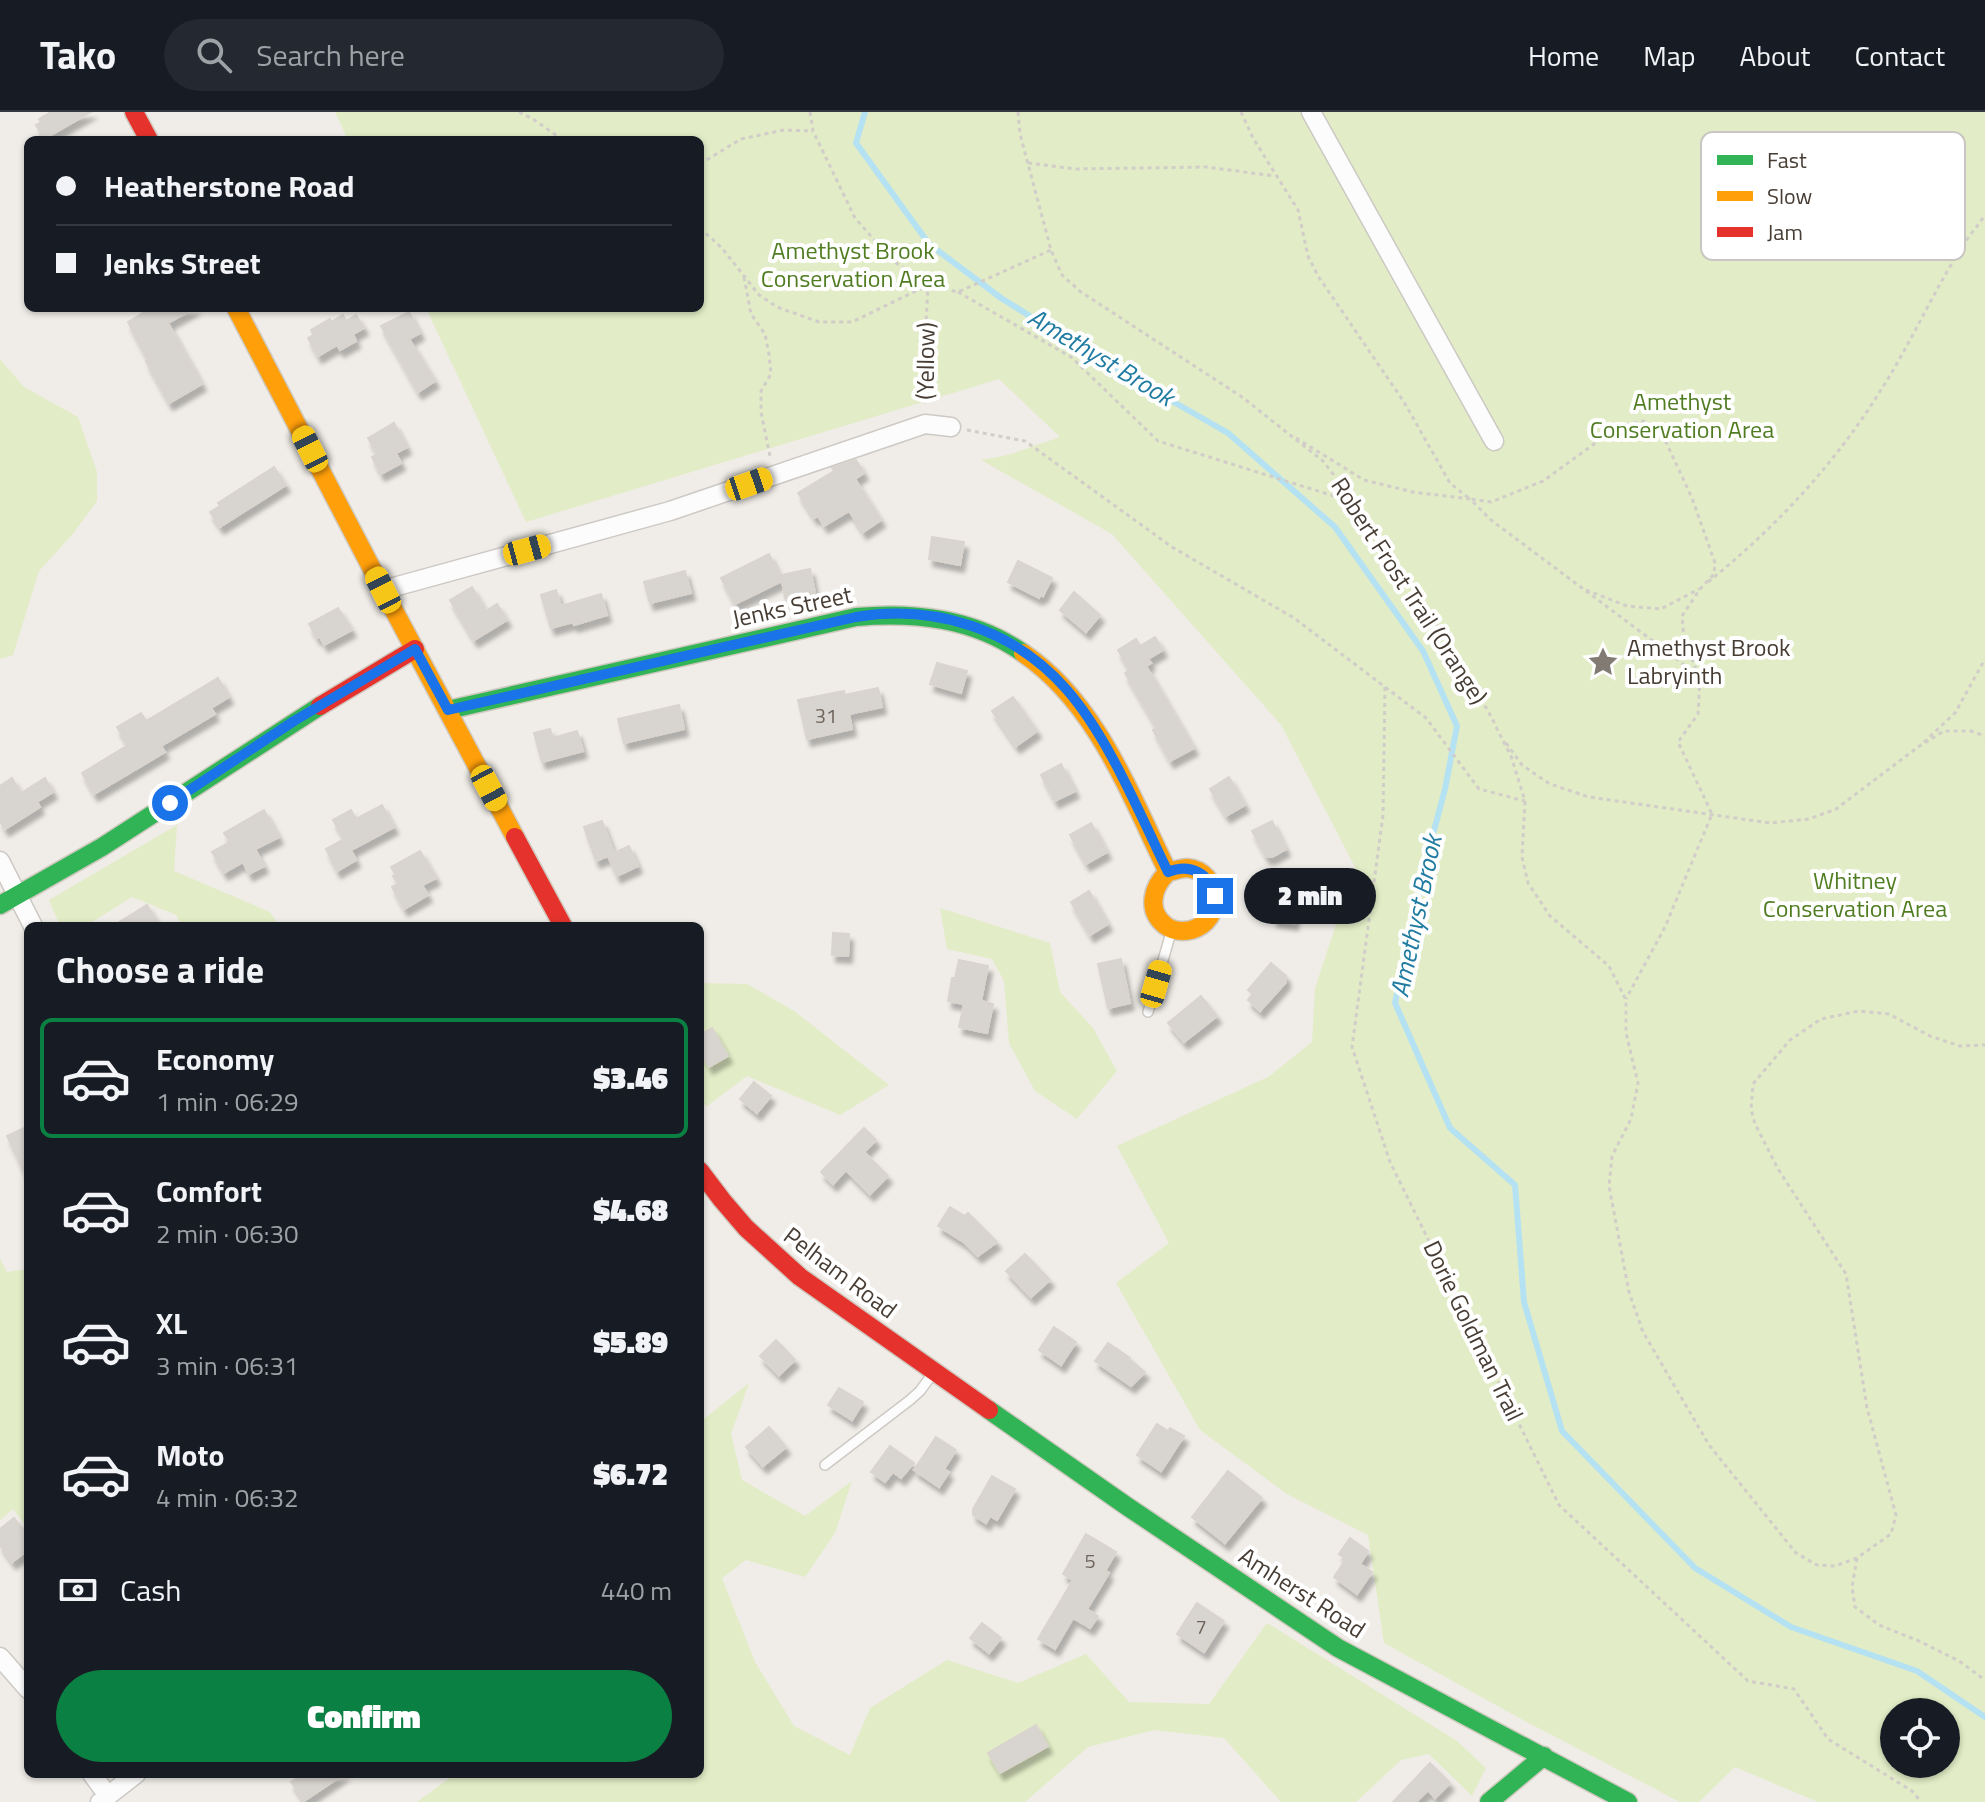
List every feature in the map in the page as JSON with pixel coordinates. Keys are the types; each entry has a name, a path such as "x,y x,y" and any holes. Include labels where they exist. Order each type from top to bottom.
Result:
{"main road":[{"path":"134,112 147,136"},
{"path":"238,312 561,922"},
{"name":"Jenks Street","path":"448,710 856,617 894,613 954,620 981,628 1011,643 1040,664 1068,691 1106,749 1168,872"},
{"path":"0,905 102,847 294,721 415,649"},
{"path":"1184,868 1201,873 1209,880 1215,896 1213,912 1202,926 1190,931 1172,929 1157,917 1152,899 1159,881 1168,872 1184,868"},
{"name":"Pelham Road","path":"704,1176 731,1211 781,1261 967,1395"},
{"name":"Amherst Road","path":"967,1395 1338,1648 1628,1802"},
{"path":"1489,1802 1544,1756"}],"street":[{"path":"1311,112 1494,441"},
{"path":"383,590 670,511 925,424 951,427"},
{"path":"0,861 31,922"},
{"path":"0,1657 24,1684"},
{"path":"94,1778 104,1799 131,1778"}],"lane":[{"path":"1148,1012 1172,929"},
{"path":"825,1465 910,1400 934,1372"}],"path":[{"path":"519,112 557,136"},
{"path":"810,112 813,131 855,218 892,260 928,285 958,292 1071,357 1158,441 1355,502"},
{"name":"Robert Frost Trail (Orange)","path":"1018,112 1020,134 1051,250 1062,275 1081,292 1242,397 1323,461 1355,502 1461,662 1496,727 1522,765 1550,784 1589,797 1770,823 1809,819 1836,809 1944,731 1971,731 1985,736"},
{"path":"704,162 741,139 784,130 813,131"},
{"path":"1028,163 1075,169 1206,167 1277,177"},
{"path":"1965,242 1985,215"},
{"name":"(Yellow)","path":"704,232 722,248 759,295 777,307 819,322 852,322 928,285 925,424"},
{"path":"958,292 1051,250"},
{"path":"1583,589 1627,606 1661,609 1700,589 1734,562 1806,490 1843,447 1880,392 1954,260"},
{"path":"743,275 751,314 765,334 769,354 771,374 761,391 761,412 775,475"},
{"path":"951,427 1025,441 1172,547 1294,618 1426,718 1479,789 1525,801"},
{"path":"1283,430 1364,480 1413,492 1470,499 1491,520 1700,679 1698,714 1678,742 1712,814 1665,927 1626,1000"},
{"path":"1918,747 1955,713 1985,659"},
{"name":"Dorie Goldman Trail","path":"1385,687 1383,815 1352,1047 1390,1162 1559,1505 1748,1681 1794,1689 1828,1739 1912,1791 1921,1802"},
{"path":"1496,727 1511,756 1525,801 1522,857 1528,883 1550,916 1609,966 1626,1000 1626,1033 1638,1083 1631,1119 1612,1156 1609,1186 1629,1292 1643,1332 1709,1445 1796,1553 1817,1565 1835,1566 1857,1558 1891,1534 1896,1515 1867,1408 1846,1274 1778,1169 1755,1124 1751,1109 1753,1084 1790,1040 1821,1019 1859,1011 1889,1014 1930,1036 1960,1046 1985,1045"},
{"path":"1857,1558 1852,1587 1855,1607 1879,1625 1959,1661 1985,1680"}],"green space":[{"path":"335,112 1985,112 1985,1802 1818,1802 1735,1767 1699,1802 1680,1802 1384,1643 1368,1535 1287,1494 1200,1430 1116,1283 1169,1243 1117,1146 1268,1077 1312,1042 1315,988 1355,867 1281,725 1112,534 981,460 1008,455 1060,437 999,379 526,522 428,312 704,312 704,136 346,136"},
{"path":"0,359 24,387 78,417 97,472 97,501 72,535 39,571 13,655 0,659"},
{"path":"177,825 174,871 270,912 276,922 180,922 176,915 132,897 92,922 58,922 49,900"},
{"path":"940,908 1050,943 1060,992 1093,1028 1117,1071 1077,1119 1035,1091 1009,1043 1004,981 992,959 947,949"},
{"path":"704,983 747,984 794,1011 889,1085 840,1115 747,1076 707,1106 704,1104"},
{"path":"0,1259 7,1272 24,1270 24,1524 13,1509 0,1520"},
{"path":"749,1383 731,1434 742,1480 805,1516 852,1481 835,1533 805,1577 746,1560 722,1578 755,1662 794,1726 850,1755 870,1708 947,1660 1018,1683 1086,1654 1129,1702 1209,1704 1267,1623 1457,1741 1486,1768 1472,1796 1429,1754 1401,1760 1356,1802 1281,1802 1224,1738 1154,1730 1088,1747 1025,1802 417,1802 450,1778 704,1778 704,1419"}],"building":[{"path":"51,112 91,112 49,136 42,136 36,125 41,122 39,119"},
{"path":"188,312 168,323 202,384 169,403 128,322 143,313"},
{"path":"409,312 420,333 409,339 435,381 418,392 381,326"},
{"path":"343,315 346,321 356,315 364,328 353,334 356,341 340,350 337,345 318,356 308,338 313,335 311,330"},
{"path":"394,423 407,447 396,453 401,463 381,474 372,457 377,454 368,438"},
{"path":"856,460 864,473 855,479 881,520 863,532 849,511 824,526 818,516 814,518 798,493 834,471 832,468"},
{"path":"274,467 286,485 220,527 210,512 220,506 218,503"},
{"path":"932,537 964,542 960,565 929,559"},
{"path":"769,554 782,581 735,604 721,578"},
{"path":"1018,561 1052,578 1043,596 1041,594 1039,598 1008,582"},
{"path":"810,569 815,593 785,598 781,575"},
{"path":"685,571 691,593 650,603 644,582"},
{"path":"472,587 486,611 497,604 507,620 474,640 450,600"},
{"path":"556,590 561,606 601,594 607,615 551,628 541,595"},
{"path":"1074,592 1100,615 1086,632 1060,610"},
{"path":"338,608 352,630 324,645 309,624"},
{"path":"1155,637 1163,650 1148,659 1151,663 1146,666 1194,748 1170,761 1153,730 1157,728 1125,673 1130,670 1118,650 1136,639 1140,646"},
{"path":"937,663 967,671 961,693 930,684"},
{"path":"218,678 229,697 211,708 215,714 161,746 165,752 94,794 82,773 128,745 117,727 141,713 146,721"},
{"path":"878,688 882,707 849,714 852,729 807,739 798,700"},
{"path":"1013,697 1037,731 1016,746 992,711"},
{"path":"679,705 684,729 624,743 618,719"},
{"path":"550,729 553,738 577,731 583,751 542,762 534,733"},
{"path":"1061,764 1075,791 1055,801 1041,775"},
{"path":"1229,777 1245,805 1226,816 1210,789"},
{"path":"12,778 21,793 45,778 53,792 37,802 40,807 5,829 0,821 0,786"},
{"path":"382,805 394,827 351,850 356,860 337,871 326,849 344,839 333,820 351,810 356,819"},
{"path":"264,810 279,837 255,849 264,866 249,874 243,862 224,873 212,852 230,842 224,833"},
{"path":"602,821 614,853 629,846 638,866 617,876 608,856 596,861 584,827"},
{"path":"1272,821 1286,849 1266,857 1252,831"},
{"path":"1091,823 1107,852 1086,864 1070,835"},
{"path":"420,851 436,878 422,885 428,895 404,909 392,887 398,884 391,867"},
{"path":"1277,889 1298,892 1294,923 1273,920"},
{"path":"1089,891 1108,924 1090,935 1071,902"},
{"path":"147,905 158,922 119,922"},
{"path":"833,933 849,934 848,956 832,955"},
{"path":"1121,959 1130,1003 1108,1008 1098,964"},
{"path":"959,960 988,966 981,1001 993,1004 987,1033 959,1027 964,1004 948,1001"},
{"path":"1271,963 1286,976 1286,982 1260,1011 1248,1000 1253,994 1248,990"},
{"path":"1201,996 1217,1016 1184,1042 1168,1023"},
{"path":"712,1028 728,1056 709,1067 704,1058 704,1033"},
{"path":"754,1082 771,1096 757,1113 740,1099"},
{"path":"24,1128 24,1172 7,1136"},
{"path":"864,1128 876,1140 864,1152 888,1176 870,1194 846,1170 833,1184 821,1172"},
{"path":"950,1207 965,1216 968,1213 997,1242 978,1256 965,1243 938,1226"},
{"path":"1025,1254 1050,1280 1031,1297 1006,1271"},
{"path":"1054,1327 1076,1342 1061,1365 1039,1350"},
{"path":"776,1340 795,1360 779,1375 760,1356"},
{"path":"1108,1343 1145,1372 1131,1386 1095,1361"},
{"path":"839,1388 863,1402 852,1420 828,1405"},
{"path":"1157,1424 1184,1436 1161,1471 1137,1455"},
{"path":"769,1427 786,1447 763,1466 746,1447"},
{"path":"936,1437 956,1450 944,1469 949,1472 939,1487 914,1470"},
{"path":"890,1446 914,1463 901,1478 893,1472 885,1482 871,1472"},
{"path":"1228,1471 1262,1498 1225,1543 1192,1517"},
{"path":"992,1476 1015,1489 997,1520 990,1516 986,1523 973,1515 973,1509"},
{"path":"14,1518 24,1531 24,1553 12,1562 0,1545 0,1529"},
{"path":"1086,1534 1116,1552 1105,1571 1109,1573 1087,1609 1098,1616 1090,1628 1073,1618 1055,1649 1038,1639 1073,1580 1063,1574"},
{"path":"1350,1538 1368,1551 1360,1564 1372,1572 1357,1594 1334,1577 1346,1559 1339,1554"},
{"path":"1197,1603 1224,1621 1204,1652 1177,1634"},
{"path":"982,1623 1001,1638 989,1653 970,1638"},
{"path":"1036,1725 1048,1746 1000,1773 988,1753"},
{"path":"1430,1763 1450,1783 1435,1798 1428,1790 1416,1802 1393,1802"},
{"path":"297,1778 338,1778 304,1801 291,1782"}],"waterway":[{"name":"Amethyst Brook","path":"865,112 856,143 929,244 1001,298 1102,361 1228,433 1335,527 1423,651 1457,726 1395,1003 1450,1128 1515,1185 1524,1302 1562,1431 1695,1568 1791,1627 1917,1671 1985,1717"}],"traffic: fast":[{"path":"448,710 856,617 900,616 943,620 984,632 1023,653"},
{"path":"0,905 102,847 320,706"},
{"path":"989,1410 1338,1648 1628,1802"},
{"path":"1489,1802 1544,1756"}],"traffic: slow":[{"path":"238,312 515,837"},
{"path":"1023,653 1072,697 1125,782 1168,872 1155,892 1154,906 1160,920 1178,931 1202,925 1214,907 1212,887 1207,878 1187,868 1168,872"}],"traffic: jam":[{"path":"134,112 147,136"},
{"path":"320,706 415,649"},
{"path":"515,837 561,922"},
{"path":"704,1176 746,1228 800,1277 989,1410"}],"place":[{"name":"Amethyst Brook Labryinth","path":"1603,662"}],"route":[{"path":"170,803 294,721 415,649 448,710 856,617 894,613 925,615 968,624 996,635 1024,652 1054,677 1082,709 1106,749 1168,872 1184,868 1201,873 1209,880 1215,896"}],"park label":[{"name":"Amethyst Brook Conservation Area","path":"853,265"},
{"name":"Amethyst Conservation Area","path":"1682,416"},
{"name":"Whitney Conservation Area","path":"1855,895"}]}
